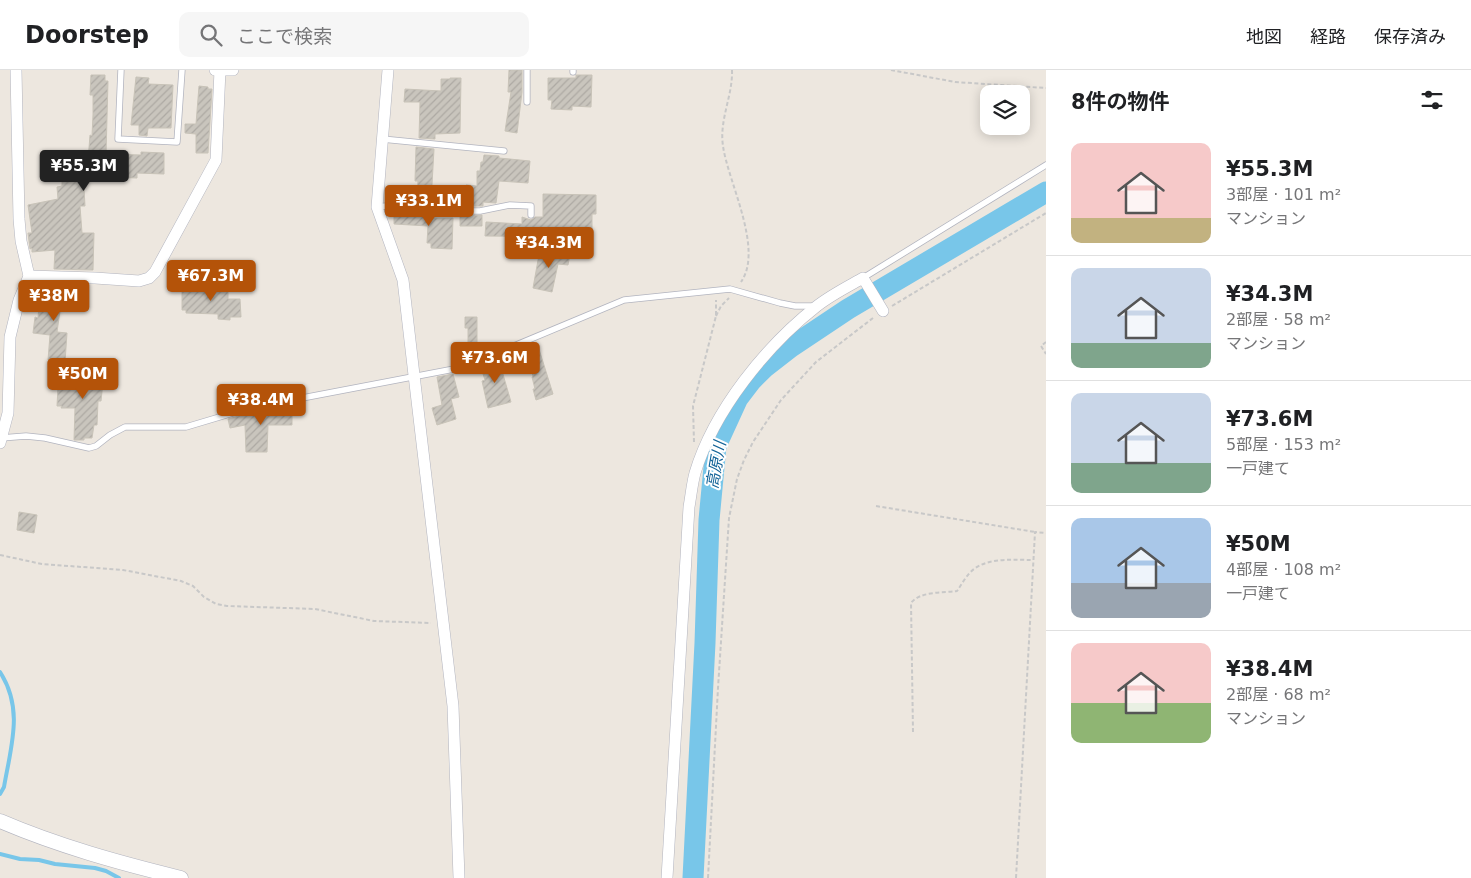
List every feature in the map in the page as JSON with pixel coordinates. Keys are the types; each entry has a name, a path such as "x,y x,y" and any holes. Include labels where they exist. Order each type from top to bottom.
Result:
{"street":[{"path":"1,440 8,413 10,337 19,300 29,276 21,241 19,219 16,70"},
{"path":"215,70 234,70"},
{"path":"29,276 139,281 148,278 155,272 216,160 220,70"},
{"path":"388,70 377,207 403,280 453,706 459,878"},
{"path":"667,878 683,585 689,507 695,474 714,428 739,387 781,338 817,306 864,279 882,309"},
{"path":"0,821 23,831 123,864 181,878"}],"lane":[{"path":"121,70 118,139 177,142 182,70"},
{"path":"527,70 527,102"},
{"path":"382,139 504,151"},
{"path":"864,279 1046,165"},
{"path":"377,207 435,207 460,211 480,211 510,205 531,206 530,215"},
{"path":"1,440 26,436 45,438 89,448 96,446 110,435 125,427 186,427 263,404 454,369 624,300 730,289 795,306 817,306"}],"path":[{"path":"716,316 721,306 745,276 749,260 746,231 723,145 732,70"},
{"path":"891,70 955,82 1046,88"},
{"path":"708,878 729,518 737,480 753,442 780,400 816,362 882,309 1046,213"},
{"path":"694,445 693,406 716,316 717,290"},
{"path":"1046,342 1041,346 1046,354"},
{"path":"876,506 1046,533"},
{"path":"1016,878 1034,532"},
{"path":"0,555 42,564 124,570 182,581 194,586 204,597 216,604 227,606 316,609 374,621 443,623"},
{"path":"914,732 911,603 915,598 924,595 957,591 973,569 983,563 1004,560 1033,560"}],"building":[{"path":"509,70 522,70 522,92 517,133 505,131 511,92 508,92"},
{"path":"91,75 105,75 105,81 108,81 106,154 141,155 141,152 164,153 164,174 137,173 137,178 110,177 110,174 83,172 85,206 80,206 82,233 94,233 93,270 54,269 55,250 32,252 32,248 30,249 28,233 32,233 28,205 58,199 57,187 62,186 62,162 88,161 93,115 93,95 90,95"},
{"path":"576,75 592,75 591,107 572,106 572,110 551,109 552,100 548,100 548,78 576,78"},
{"path":"136,77 149,78 148,84 173,85 171,128 148,128 147,136 139,135 139,125 131,125"},
{"path":"461,78 460,133 435,134 435,139 419,138 420,102 404,102 405,89 441,91 441,79"},
{"path":"199,86 212,89 208,153 196,153 196,134 185,133 185,124 196,124"},
{"path":"416,147 434,149 431,202 417,201 418,181 415,181"},
{"path":"484,155 530,161 528,183 499,181 496,203 483,202 483,206 461,206 462,188 466,188 466,185 477,186 477,171 480,171"},
{"path":"543,194 596,195 596,214 592,214 592,237 485,236 486,222 522,224 522,217 531,220 535,217 543,217"},
{"path":"398,211 430,211 430,218 453,218 452,249 431,248 431,243 427,243 428,226 394,224 394,214 398,215"},
{"path":"482,215 482,226 460,226 460,216"},
{"path":"540,249 570,254 568,265 558,264 552,292 533,288"},
{"path":"52,284 71,285 70,304 61,304 57,332 67,333 65,362 48,360 50,335 33,333 35,317 38,318 39,305 50,306"},
{"path":"200,285 213,285 213,288 228,288 228,299 240,299 241,317 230,317 230,320 218,319 218,314 186,313 186,310 182,310 182,288 200,288"},
{"path":"465,317 477,317 477,345 468,344 468,328 465,328"},
{"path":"538,346 553,394 536,400 533,389 535,389 533,376 524,351"},
{"path":"498,357 511,402 488,408 482,381 485,380 483,374 485,374 482,364"},
{"path":"68,371 104,372 101,401 98,401 97,425 94,425 92,438 74,440 75,408 61,408 62,406 57,406 58,387 68,387"},
{"path":"453,374 459,397 451,399 456,419 437,425 432,408 442,405 437,377"},
{"path":"279,406 292,407 292,425 268,425 267,452 246,452 245,425 230,428 228,419"},
{"path":"19,512 37,515 34,533 17,530"}],"waterway":[{"name":"高原川","path":"693,878 709,520 716,446 738,398 764,368 791,347 848,309 1046,192"},
{"path":"0,672 12,700 14,714 10,757 4,787 0,794"},
{"path":"0,854 20,859 95,868 119,878"}]}
